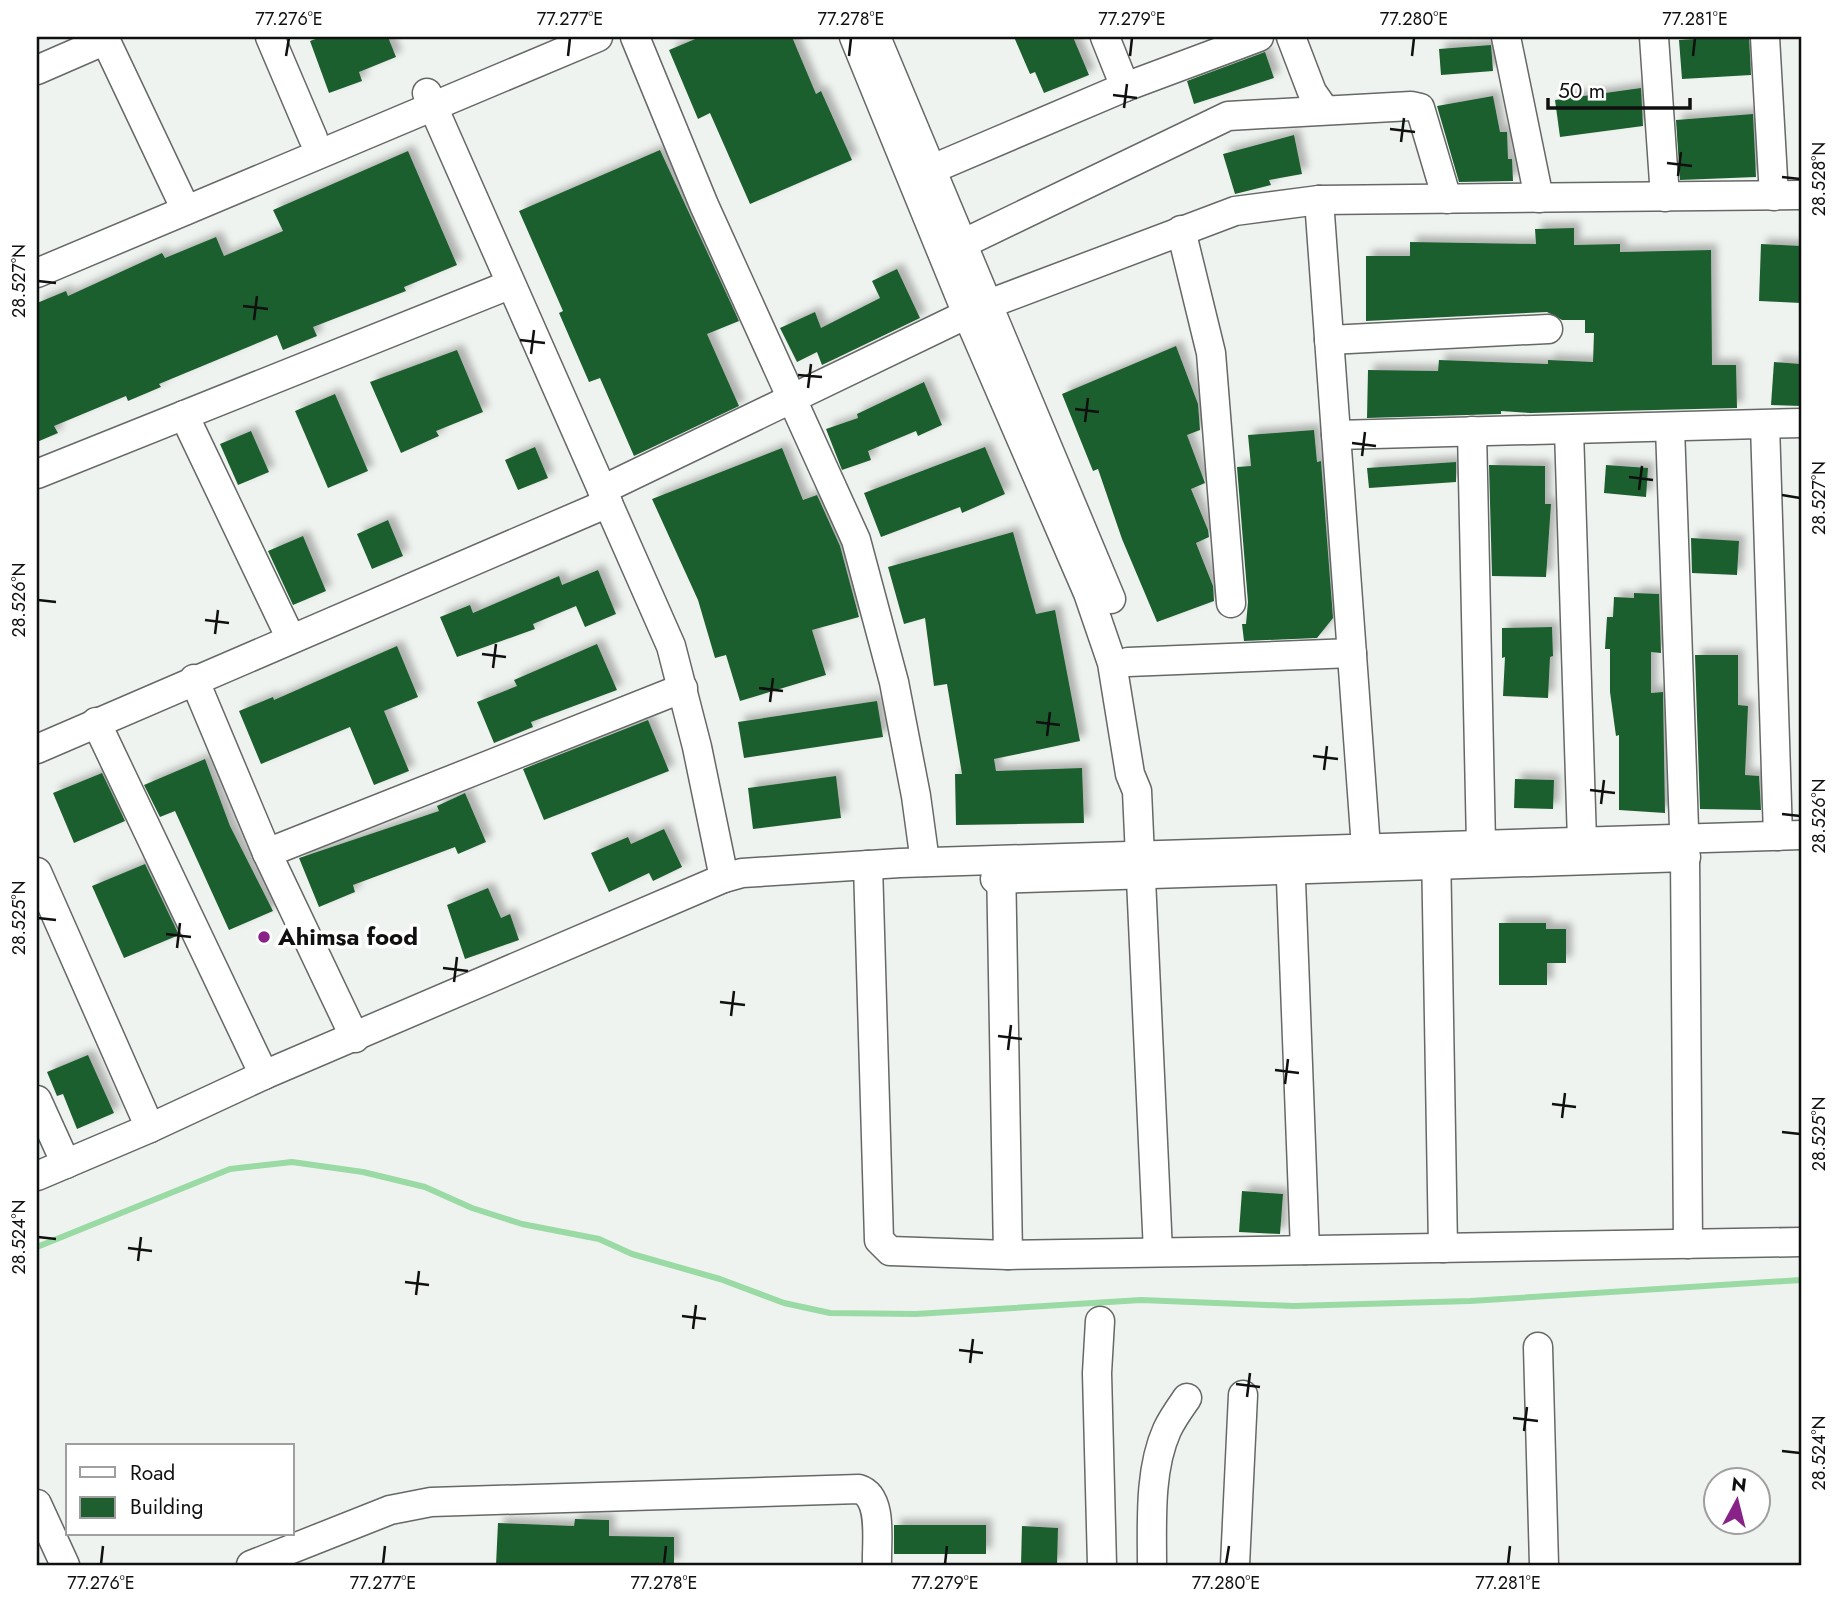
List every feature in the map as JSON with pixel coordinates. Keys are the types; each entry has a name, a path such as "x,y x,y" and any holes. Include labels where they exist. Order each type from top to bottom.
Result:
{"street":[{"path":"270,37 313,138"},
{"path":"37,273 313,138 430,100 560,37"},
{"path":"37,253 181,202 430,100 598,37"},
{"path":"635,37 704,205 856,540 894,682 916,796 925,862"},
{"path":"854,37 976,309 1105,638 1130,774 1137,791"},
{"path":"876,37 960,245 976,309 1008,349 1111,598 1128,662 1143,768 1137,791 1158,1252"},
{"path":"1105,37 1125,87"},
{"path":"930,170 1125,87 1259,37"},
{"path":"1291,37 1312,92 1324,108"},
{"path":"1506,37 1539,198"},
{"path":"1654,37 1665,197"},
{"path":"37,749 291,639 605,496 791,399 976,309 1235,211 1319,200 1788,196 1765,37"},
{"path":"37,70 105,38 181,202"},
{"path":"430,100 509,285 670,646 683,688 724,878"},
{"path":"960,245 1228,116 1324,108 1420,108 1447,199"},
{"path":"1319,200 1366,849"},
{"path":"1181,230 1213,367 1231,603"},
{"path":"37,474 509,285"},
{"path":"1329,340 1548,329"},
{"path":"184,415 291,639"},
{"path":"1336,435 1801,423"},
{"path":"37,1176 150,1129 264,1075 724,878 742,873 1001,870 1685,847 1790,835 1765,425"},
{"path":"1670,428 1685,847 1688,1244"},
{"path":"1569,430 1582,841"},
{"path":"1472,431 1481,844"},
{"path":"1128,662 1352,653"},
{"path":"194,679 267,853 355,1038"},
{"path":"267,853 683,688"},
{"path":"96,722 264,1075"},
{"path":"1291,861 1366,849 1436,856 1481,844 1582,841 1801,855"},
{"path":"1436,856 1443,1248"},
{"path":"1291,861 1305,1250"},
{"path":"37,1190 719,893 745,886 868,872 925,862 1001,870"},
{"path":"1001,870 1008,1255"},
{"path":"37,872 150,1129"},
{"path":"868,872 878,1240 890,1251 1008,1255 1801,1242"},
{"path":"37,1100 66,1164"},
{"path":"1100,1321 1097,1373 1102,1565"},
{"path":"1538,1347 1544,1565"},
{"path":"1235,1565 1242,1395"},
{"path":"1152,1565 1152,1521 1161,1447 1168,1428 1187,1398"},
{"path":"251,1565 390,1510 431,1502 859,1489 868,1492 875,1501 877,1565"},
{"path":"37,1504 65,1565"}],"building":[{"path":"321,37 388,37 396,57 359,72 362,81 329,93 310,41"},
{"path":"700,37 792,37 816,94 821,91 852,160 750,204 710,113 698,119 669,50"},
{"path":"1014,37 1073,37 1089,75 1044,93 1035,72 1030,74"},
{"path":"1749,37 1751,75 1682,79 1679,40"},
{"path":"1491,45 1493,71 1441,75 1439,49"},
{"path":"1265,52 1274,78 1194,104 1187,81"},
{"path":"1641,88 1643,126 1560,137 1555,100"},
{"path":"1493,96 1500,132 1507,132 1508,159 1512,159 1513,181 1459,182 1437,106"},
{"path":"1753,114 1756,177 1680,180 1676,120"},
{"path":"1294,135 1302,174 1269,180 1271,185 1235,194 1223,154"},
{"path":"660,150 739,321 707,334 739,406 634,456 600,378 589,382 559,313 563,311 519,211"},
{"path":"408,151 457,265 404,287 406,291 313,327 317,336 283,350 277,335 159,384 161,387 128,401 126,396 54,426 58,433 37,442 37,303 66,291 68,296 162,253 165,258 216,237 224,256 283,231 273,210"},
{"path":"1574,228 1574,245 1620,244 1620,252 1711,250 1712,365 1736,365 1737,408 1530,413 1501,411 1501,414 1367,418 1368,370 1438,371 1439,360 1548,364 1548,360 1593,362 1594,333 1585,333 1585,320 1562,320 1547,312 1366,321 1366,256 1410,256 1410,242 1536,244 1535,229"},
{"path":"1761,244 1801,246 1801,303 1759,301"},
{"path":"897,269 920,318 822,365 817,352 797,362 780,328 815,312 821,328 880,298 872,281"},
{"path":"1176,346 1198,404 1200,430 1187,435 1205,483 1191,489 1208,530 1209,537 1196,543 1213,586 1214,601 1157,622 1122,539 1098,469 1093,471 1062,394"},
{"path":"457,350 483,412 436,431 439,436 401,453 370,382"},
{"path":"1774,362 1801,364 1801,406 1771,405"},
{"path":"924,382 942,425 918,436 916,431 868,451 871,460 842,470 826,429 858,418 857,414"},
{"path":"335,394 368,471 328,488 295,411"},
{"path":"1314,430 1317,462 1321,461 1333,618 1317,638 1244,641 1242,624 1246,624 1248,602 1237,467 1251,466 1248,435"},
{"path":"251,431 269,472 238,485 220,444"},
{"path":"535,447 548,478 518,490 505,460"},
{"path":"985,447 1005,494 962,513 960,507 881,537 864,493"},
{"path":"782,448 803,500 817,495 840,546 859,617 812,630 826,675 740,701 726,655 715,658 698,600 652,499"},
{"path":"1456,462 1456,482 1369,488 1367,468"},
{"path":"1489,465 1545,466 1545,504 1551,504 1546,577 1492,576"},
{"path":"1606,465 1648,468 1646,497 1604,493"},
{"path":"388,520 403,556 372,569 357,534"},
{"path":"1013,532 1036,614 1055,610 1080,741 994,759 996,771 1082,768 1084,823 956,825 955,774 962,774 947,684 934,686 925,618 904,624 888,567"},
{"path":"303,536 326,591 293,605 268,551"},
{"path":"1691,538 1739,541 1737,575 1692,573"},
{"path":"598,570 616,614 585,627 576,606 533,624 535,629 457,657 440,617 470,605 473,613 559,576 562,585"},
{"path":"1634,593 1659,594 1661,653 1651,652 1651,693 1663,692 1665,813 1619,810 1619,735 1616,736 1610,692 1610,649 1605,649 1607,617 1613,617 1614,597 1634,598"},
{"path":"1552,627 1553,656 1550,657 1548,698 1503,696 1505,657 1502,658 1502,628"},
{"path":"597,644 617,690 531,722 533,727 494,743 477,702 517,686 514,680"},
{"path":"397,646 418,697 384,711 409,771 374,785 350,727 261,764 239,711 273,697 274,700"},
{"path":"1695,655 1738,655 1738,705 1748,706 1745,775 1759,776 1761,810 1700,809"},
{"path":"877,701 883,737 744,758 738,722"},
{"path":"648,720 669,771 544,820 523,769"},
{"path":"205,759 230,826 273,911 229,930 175,811 160,817 144,785"},
{"path":"102,773 125,821 74,843 53,793"},
{"path":"836,776 841,818 753,829 748,788"},
{"path":"1515,779 1554,780 1553,809 1514,808"},
{"path":"465,793 486,842 458,854 455,847 353,885 355,892 319,907 299,858 439,811 437,806"},
{"path":"664,829 682,867 653,881 649,873 609,892 591,853 628,837 631,844"},
{"path":"145,864 179,935 124,958 92,886"},
{"path":"488,888 501,918 510,914 519,940 465,959 447,905"},
{"path":"1499,923 1546,923 1546,929 1566,929 1566,963 1547,963 1547,985 1499,985"},
{"path":"88,1055 114,1113 77,1129 63,1094 57,1096 47,1072"},
{"path":"1242,1191 1283,1194 1280,1234 1239,1232"},
{"path":"575,1519 609,1520 609,1536 674,1537 674,1565 496,1565 498,1523 574,1526"},
{"path":"894,1525 986,1525 986,1554 894,1554"},
{"path":"1022,1526 1058,1528 1057,1565 1021,1565"}],"waterway":[{"path":"37,1247 230,1169 292,1162 363,1172 425,1187 472,1208 522,1224 599,1239 632,1254 720,1279 784,1303 830,1313 916,1314 1141,1300 1293,1306 1470,1301 1801,1280"}],"place":[{"name":"Ahimsa food","path":"264,937"}]}
